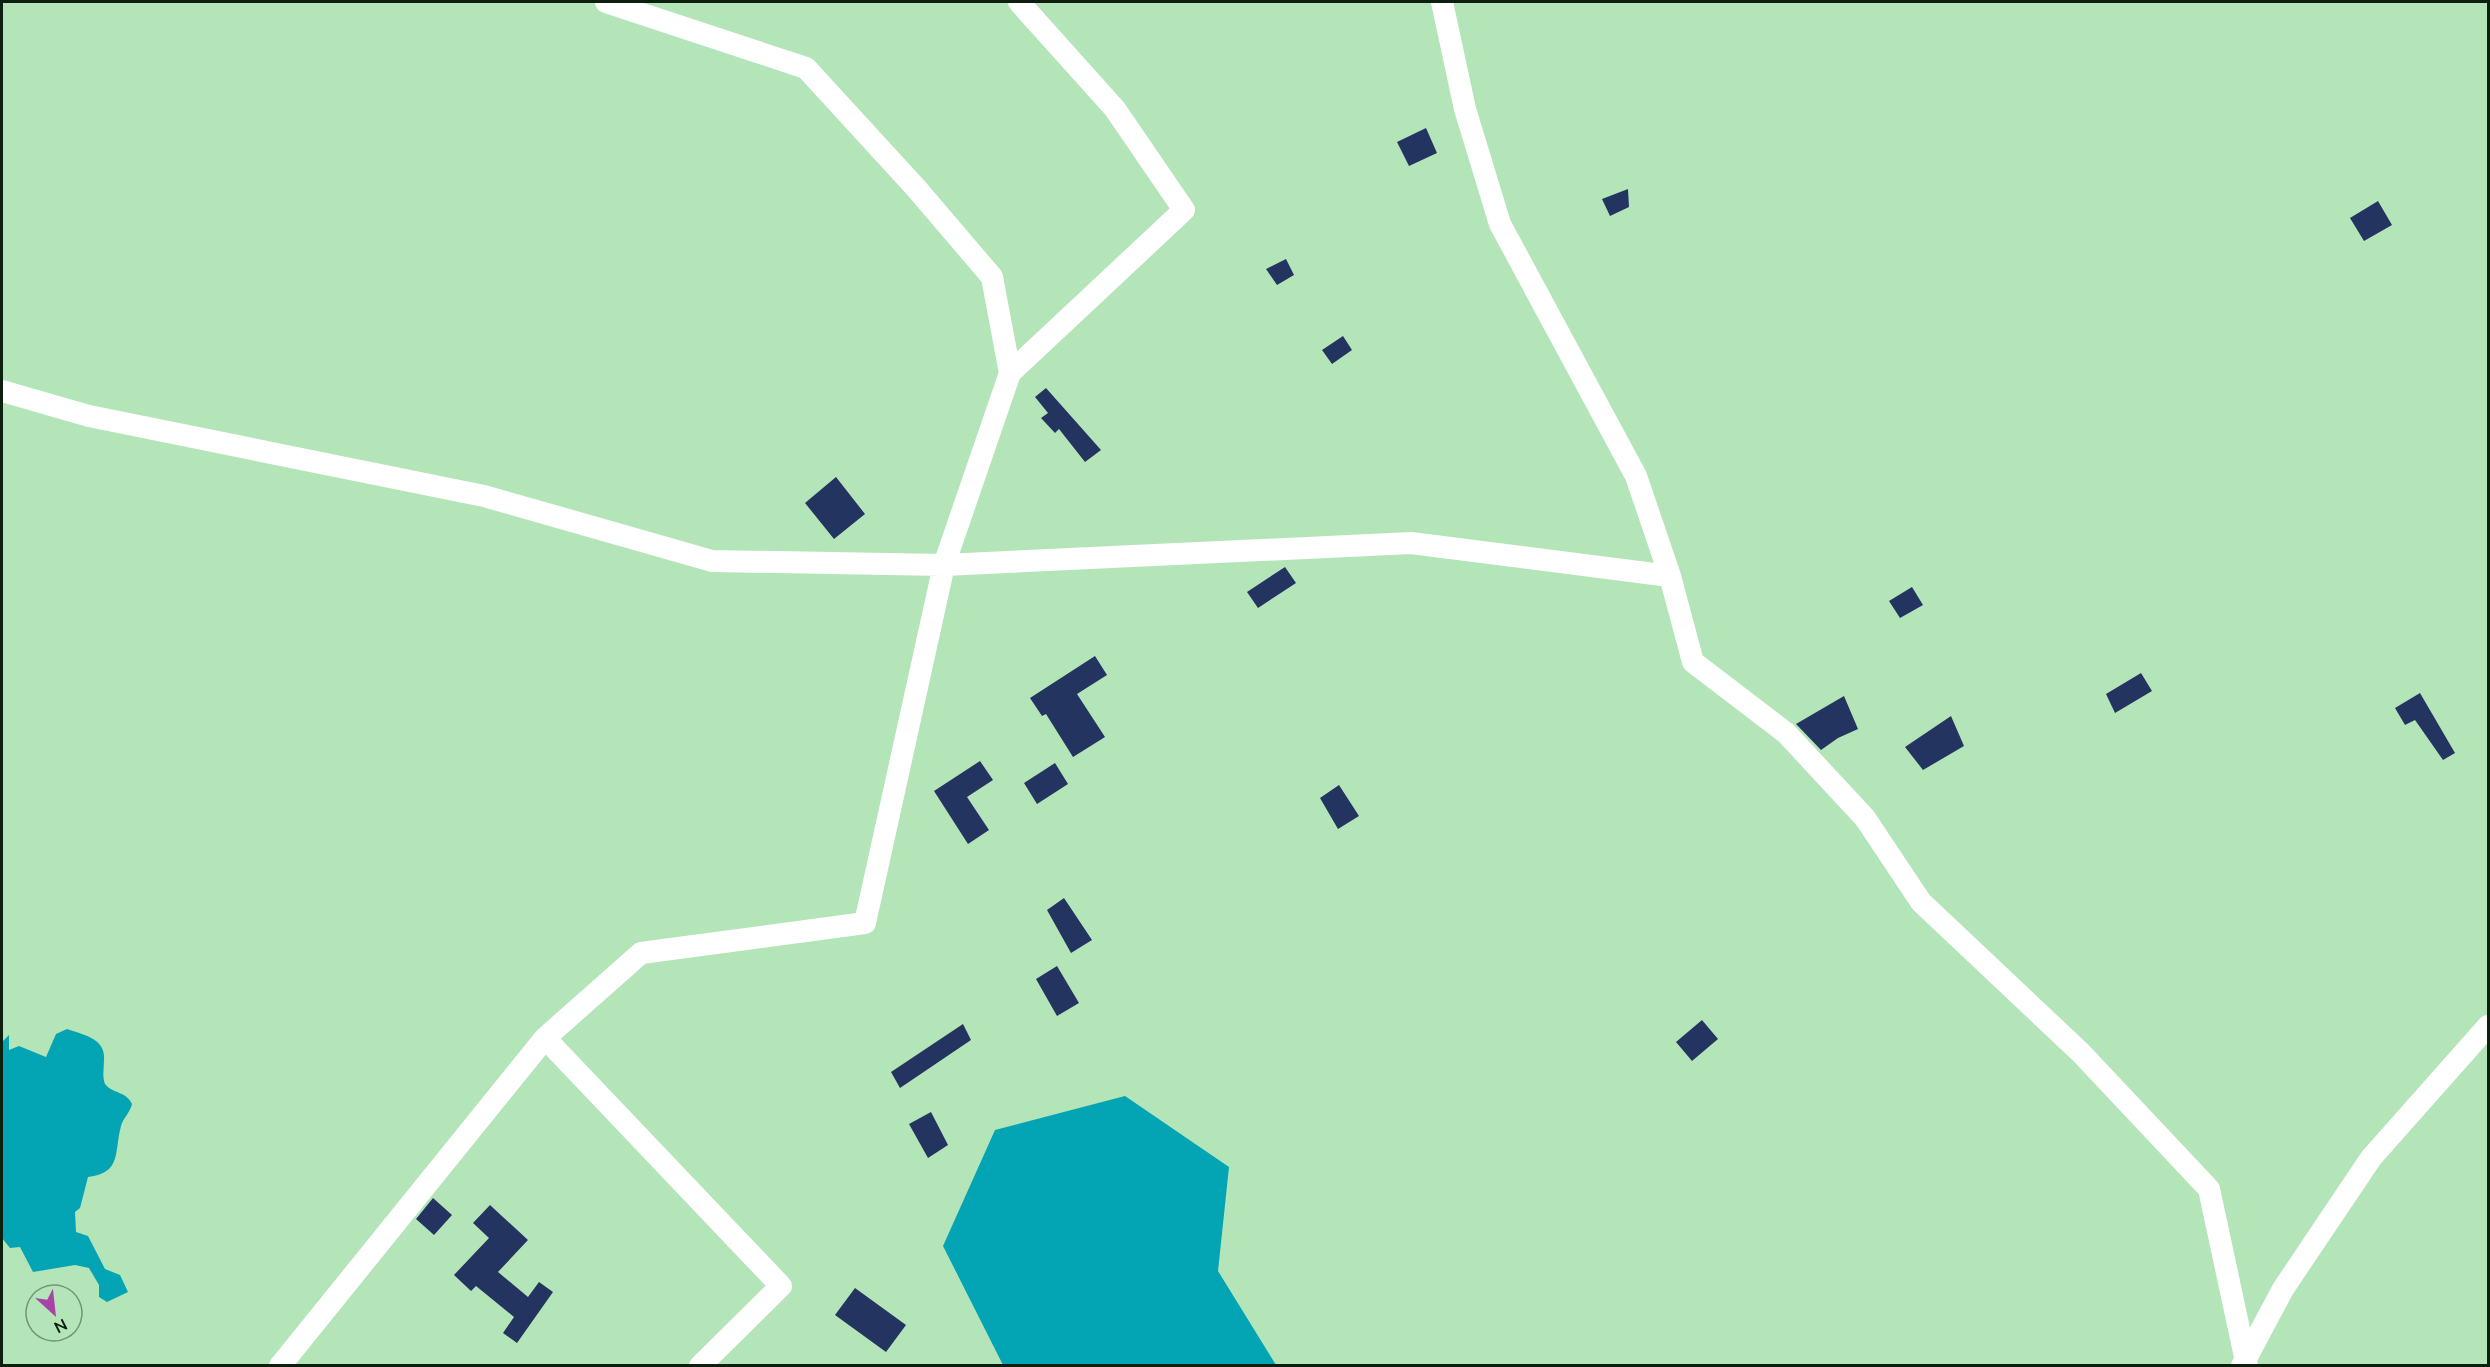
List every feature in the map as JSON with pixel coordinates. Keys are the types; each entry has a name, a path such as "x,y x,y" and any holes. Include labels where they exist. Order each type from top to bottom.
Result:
{"street":[{"path":"606,2 806,68 916,188 992,277 1010,373"},
{"path":"280,1365 545,1038 641,953 865,923 944,566 1010,373 1184,210 1115,109 1019,2"},
{"path":"1442,2 1465,109 1500,224 1636,476 1670,576 1694,662 1786,733 1865,818 1921,902 2081,1053 2209,1188 2245,1364"},
{"path":"2,391 89,416 484,496 712,561 944,566 1411,543 1670,576"},
{"path":"2245,1364 2283,1289 2371,1158 2488,1026"},
{"path":"545,1038 781,1286 700,1365"}],"water":[{"path":"67,1029 97,1042 104,1053 105,1084 126,1097 132,1104 121,1126 112,1166 99,1175 88,1177 80,1208 75,1212 76,1232 88,1236 105,1269 120,1275 128,1292 107,1302 99,1297 99,1285 89,1268 75,1265 33,1272 20,1247 10,1248 2,1238 2,1042 9,1035 9,1050 19,1046 46,1057 56,1034"},
{"path":"1125,1096 1229,1167 1218,1271 1276,1365 1003,1365 943,1246 995,1130"}],"building":[{"path":"1426,128 1437,153 1409,166 1397,142"},
{"path":"1628,189 1629,207 1610,216 1602,199"},
{"path":"2378,201 2392,225 2364,241 2350,218"},
{"path":"1286,259 1294,275 1277,285 1266,269"},
{"path":"1343,336 1352,350 1332,364 1322,350"},
{"path":"1046,388 1101,450 1085,462 1059,429 1055,433 1041,418 1048,413 1035,397"},
{"path":"836,477 865,514 834,539 805,503"},
{"path":"1285,567 1296,583 1258,608 1247,592"},
{"path":"1912,587 1923,605 1900,618 1889,601"},
{"path":"1095,656 1107,675 1077,694 1105,737 1073,757 1046,714 1042,716 1030,698"},
{"path":"2141,673 2152,691 2115,713 2106,694"},
{"path":"2420,693 2455,753 2443,760 2415,720 2405,725 2395,708"},
{"path":"1844,696 1858,729 1838,738 1821,750 1796,724"},
{"path":"1951,716 1964,746 1923,770 1905,747"},
{"path":"980,761 993,780 967,797 989,830 968,844 934,791"},
{"path":"1055,763 1068,784 1037,804 1024,783"},
{"path":"1339,785 1359,816 1338,829 1320,798"},
{"path":"1064,898 1092,940 1071,953 1047,910"},
{"path":"1057,966 1079,1003 1057,1016 1036,979"},
{"path":"1702,1020 1718,1039 1692,1061 1676,1042"},
{"path":"963,1024 971,1040 900,1088 891,1072"},
{"path":"931,1112 948,1145 928,1158 909,1124"},
{"path":"433,1198 452,1215 434,1235 416,1219"},
{"path":"490,1205 528,1240 498,1272 528,1297 539,1282 553,1292 517,1343 503,1333 514,1317 476,1286 471,1291 454,1275 489,1238 473,1223"},
{"path":"855,1288 906,1325 886,1352 835,1315"}]}
